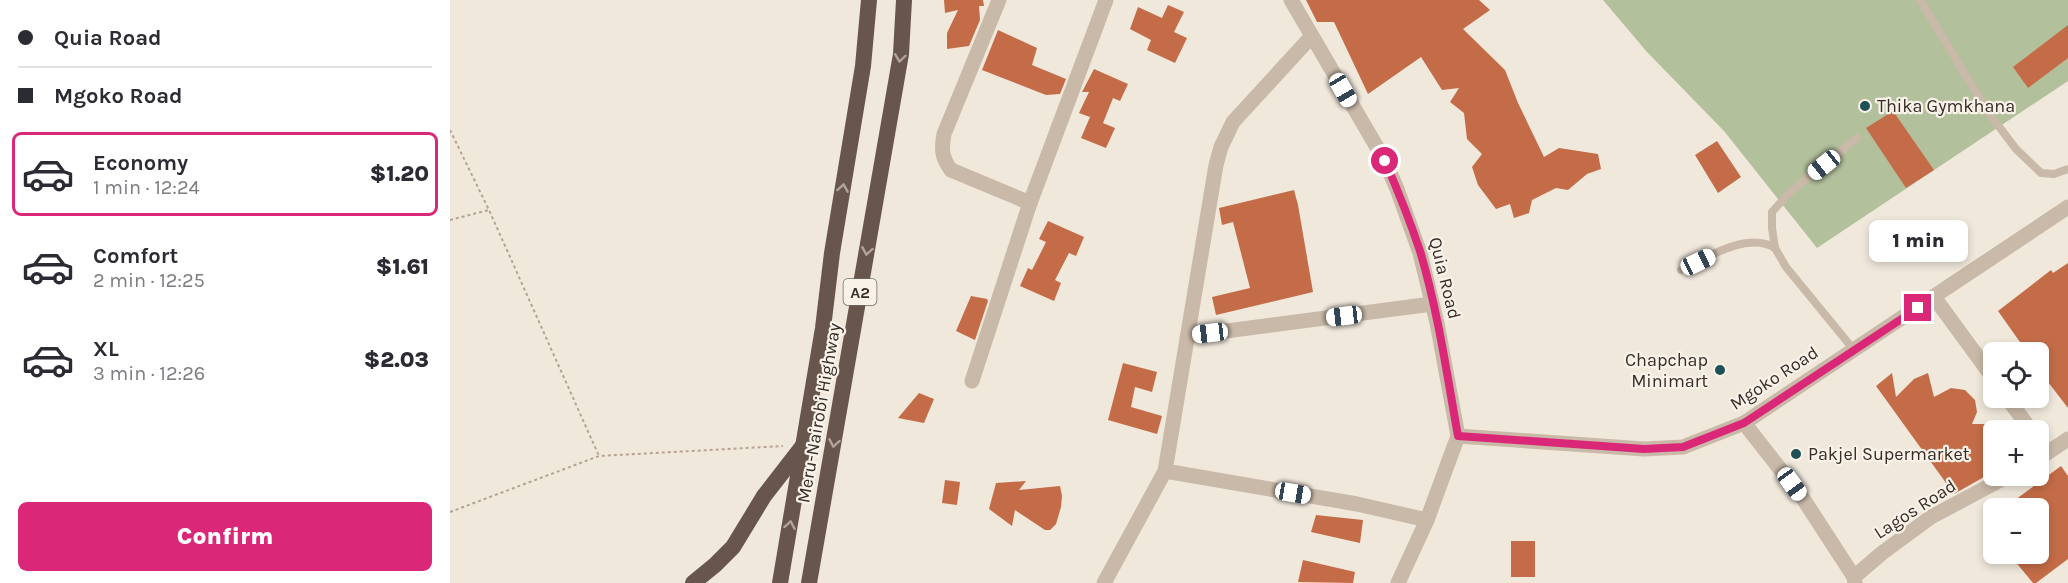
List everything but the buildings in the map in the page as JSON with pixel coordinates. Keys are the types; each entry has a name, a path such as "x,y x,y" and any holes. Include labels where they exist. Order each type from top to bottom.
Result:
{"highway":[{"name":"Meru-Nairobi Highway","path":"780,583 823,328 832,253 863,66 868,0"},
{"name":"Meru-Nairobi Highway","path":"809,583 901,54 904,0"},
{"path":"693,583 733,547 764,496 804,444"},
{"path":"819,527 820,583"}],"street":[{"path":"999,0 944,134 941,146 943,160 951,170 1030,203"},
{"path":"972,381 1030,203 1106,0"},
{"name":"Quia Road","path":"1291,0 1385,161 1397,189 1420,253 1458,436"},
{"path":"1104,583 1165,471 1216,165 1221,147 1233,122 1311,37"},
{"name":"Mgoko Road","path":"1458,436 1644,449 1683,447 1744,423 2068,207"},
{"path":"1934,297 1983,364"},
{"path":"1188,336 1432,304"},
{"path":"1744,423 1802,497 1854,580"},
{"path":"1398,583 1427,520 1458,436"},
{"path":"2049,448 2068,439"},
{"path":"1165,471 1357,504 1427,520"},
{"name":"Lagos Road","path":"1854,580 1882,553 1931,517 1989,486"}],"lane":[{"path":"1920,0 1988,112 2016,149 2041,173 2054,174 2068,169"},
{"path":"1854,350 1786,267 1775,248 1772,212 1790,192 1857,138"},
{"path":"1681,270 1733,246 1756,243 1768,244 1775,248"}],"path":[{"path":"450,130 489,210 599,456"},
{"path":"450,220 489,210"},
{"path":"450,512 599,456 804,444"}],"green space":[{"name":"Thika Gymkhana","path":"1603,0 2068,0 2068,81 1817,248 1724,131 1647,52"}],"place":[{"name":"Thika Gymkhana","path":"1865,106"},
{"name":"Chapchap Minimart","path":"1720,370"},
{"name":"Pakjel Supermarket","path":"1796,454"}],"route":[{"path":"1385,161 1420,253 1437,322 1458,436 1644,449 1683,447 1744,423 1918,308"}]}
